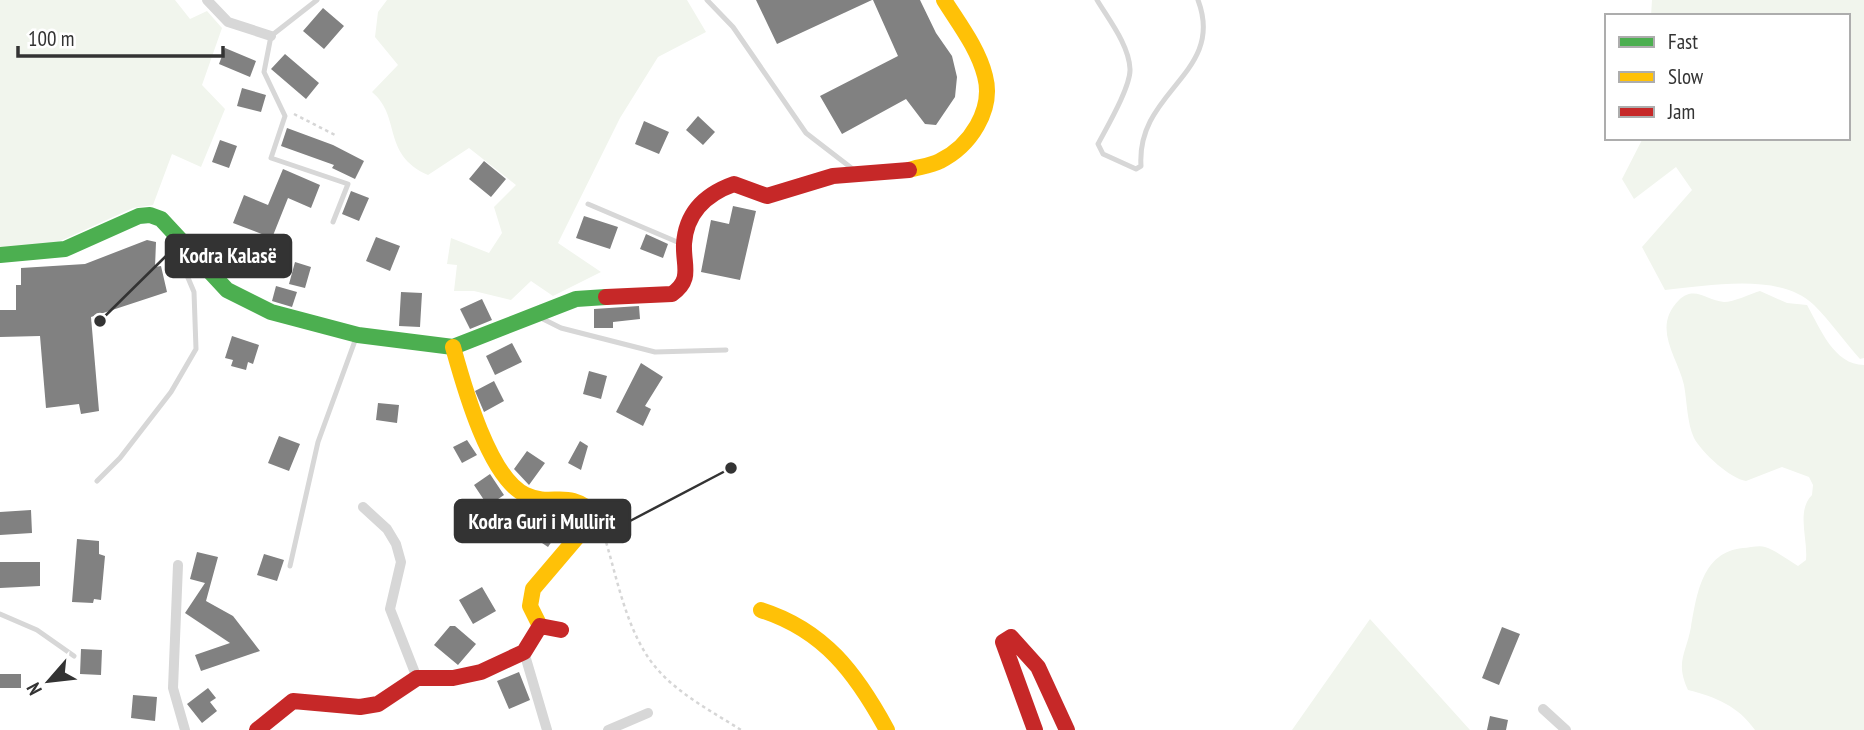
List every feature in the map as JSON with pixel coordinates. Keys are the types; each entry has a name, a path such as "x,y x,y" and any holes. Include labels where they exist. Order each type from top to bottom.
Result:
{"street":[{"path":"207,0 229,22 271,36"},
{"path":"0,255 65,249 139,216 150,215 161,219 227,290 271,312 358,335 453,347 539,316 576,299 672,294 684,287 689,275 684,244 697,203 721,188 734,184 767,196 833,176 896,173 940,161 974,134 984,110 986,78 970,40 944,0"},
{"path":"453,347 467,400 510,484 523,495 541,498 570,497 585,502 596,515 533,589 530,606 540,626"},
{"path":"363,507 387,529 397,544 401,562 390,609 417,678"},
{"path":"178,565 173,688 185,730"},
{"path":"761,610 797,622 822,643 856,679 887,730"},
{"path":"540,626 561,630"},
{"path":"257,730 293,701 360,708 378,704 417,678 453,678 481,672 524,652 540,626"},
{"path":"1035,730 1006,657 1003,642 1011,637 1027,653 1038,670 1067,730"},
{"path":"524,652 547,730"},
{"path":"1543,709 1566,730"},
{"path":"608,730 648,713"}],"lane":[{"path":"317,0 271,36 264,72 285,110 271,158 348,184 333,222"},
{"path":"707,0 733,27 806,133 863,176"},
{"path":"1097,0 1118,35 1130,67 1129,80 1098,144 1103,154 1136,169 1141,166 1140,150 1145,127 1157,106 1197,58 1204,31 1198,0"},
{"path":"588,204 684,244"},
{"path":"97,481 120,458 171,391 196,349 194,292 186,267 161,219"},
{"path":"539,316 561,328 655,352 726,349"},
{"path":"290,566 318,442 358,335"},
{"path":"0,614 37,630 74,656"}],"path":[{"path":"285,110 335,135"},
{"path":"596,515 641,646 656,668 674,686 741,730"}],"shaded area":[{"path":"0,0 175,0 190,19 207,11 222,28 202,85 225,109 201,167 172,154 153,205 133,208 58,242 0,250"},
{"path":"387,0 687,0 706,32 658,57 620,118 558,243 601,272 553,296 531,281 511,300 474,291 454,291 457,265 447,264 451,238 489,253 502,233 494,207 516,185 469,148 428,175 404,157 387,113 372,92 398,65 375,37 378,12"},
{"path":"1652,0 1864,0 1864,358 1860,359 1814,305 1783,288 1723,284 1665,290 1642,247 1692,190 1676,167 1634,199 1622,179 1642,140 1850,140 1850,14 1651,14"},
{"path":"1760,291 1787,303 1807,305 1836,352 1844,359 1864,365 1864,730 1755,730 1726,704 1688,690 1682,672 1699,589 1710,566 1718,557 1729,551 1760,546 1773,550 1798,566 1806,560 1804,517 1813,485 1809,477 1782,467 1746,481 1733,476 1710,458 1694,438 1684,385 1667,332 1671,311 1685,296 1696,294 1724,302"},
{"path":"1370,619 1470,730 1292,730"}],"building":[{"path":"756,0 872,0 777,44"},
{"path":"873,0 920,0 936,33 952,56 957,77 955,97 936,125 925,124 906,99 842,134 820,96 898,56"},
{"path":"323,8 344,26 324,49 303,31"},
{"path":"225,48 256,61 250,77 219,64"},
{"path":"285,54 319,83 306,99 271,69"},
{"path":"242,88 266,95 261,112 237,106"},
{"path":"698,116 715,132 703,145 686,130"},
{"path":"644,121 669,132 659,154 635,144"},
{"path":"287,128 333,145 364,161 355,179 332,168 334,165 281,146"},
{"path":"220,140 237,146 229,168 212,162"},
{"path":"484,161 506,179 491,197 469,179"},
{"path":"283,169 320,185 311,208 288,198 272,238 233,223 244,195 268,205"},
{"path":"351,191 369,198 359,221 342,214"},
{"path":"733,206 756,211 740,280 701,272 711,220 729,224"},
{"path":"584,216 618,227 610,249 576,238"},
{"path":"646,234 668,244 663,258 640,249"},
{"path":"376,237 400,246 390,271 366,261"},
{"path":"147,240 156,242 155,267 161,266 167,292 91,317 99,411 81,414 79,404 46,408 40,336 0,337 0,310 16,310 16,285 21,285 21,268 85,264"},
{"path":"295,262 311,267 305,288 289,284"},
{"path":"276,286 297,292 292,307 272,301"},
{"path":"401,292 422,293 420,327 399,326"},
{"path":"482,299 492,320 470,329 460,309"},
{"path":"639,306 640,319 613,322 613,328 594,328 594,309"},
{"path":"232,336 259,345 253,364 248,362 246,370 231,366 233,360 225,358"},
{"path":"512,343 522,362 495,375 486,356"},
{"path":"641,363 663,377 645,406 651,409 643,426 616,412"},
{"path":"589,371 607,376 601,399 583,394"},
{"path":"494,381 504,401 484,412 475,391"},
{"path":"378,403 399,405 397,423 376,420"},
{"path":"279,436 300,444 289,471 268,463"},
{"path":"467,440 477,455 462,463 453,447"},
{"path":"580,441 588,446 581,470 568,463"},
{"path":"527,451 545,463 529,485 514,469"},
{"path":"490,474 504,495 488,506 474,485"},
{"path":"539,509 563,525 548,547 524,531"},
{"path":"31,510 32,533 0,535 0,512"},
{"path":"77,539 99,541 99,554 105,556 101,600 94,599 93,603 72,602"},
{"path":"197,552 218,557 206,601 233,616 260,651 201,671 195,655 230,643 185,613 205,583 190,579"},
{"path":"264,554 284,560 277,581 257,575"},
{"path":"0,562 40,562 40,586 0,588"},
{"path":"482,587 496,611 473,624 459,600"},
{"path":"450,626 455,626 476,644 458,665 434,645"},
{"path":"1502,627 1520,634 1499,685 1482,678"},
{"path":"81,649 102,650 101,675 80,674"},
{"path":"519,672 530,700 509,709 497,681"},
{"path":"0,674 21,674 21,688 0,688"},
{"path":"208,688 216,698 210,702 217,711 202,723 187,704"},
{"path":"133,695 157,697 155,721 131,718"},
{"path":"1490,716 1508,720 1506,730 1487,730"}],"traffic: fast":[{"path":"0,255 65,249 139,216 150,215 161,219 227,290 271,312 358,335 453,347 576,299 606,297"}],"traffic: slow":[{"path":"909,170 936,163 961,146 977,126 986,102 985,76 978,56 944,0"},
{"path":"453,347 479,428 500,470 513,486 536,498 576,502 596,515 533,589 530,606 540,626"},
{"path":"761,610 803,629 836,656 863,690 887,730"}],"traffic: jam":[{"path":"606,297 672,294 679,288 686,272 684,244 693,214 706,199 724,188 734,184 767,196 833,176 909,170"},
{"path":"257,730 293,701 360,707 378,704 417,678 453,678 481,672 524,652 540,626 561,630"},
{"path":"1035,730 1003,642 1011,637 1038,667 1067,730"}],"place":[{"name":"Kodra Kalasë","path":"100,321"},
{"name":"Kodra Guri i Mullirit","path":"731,468"}]}
